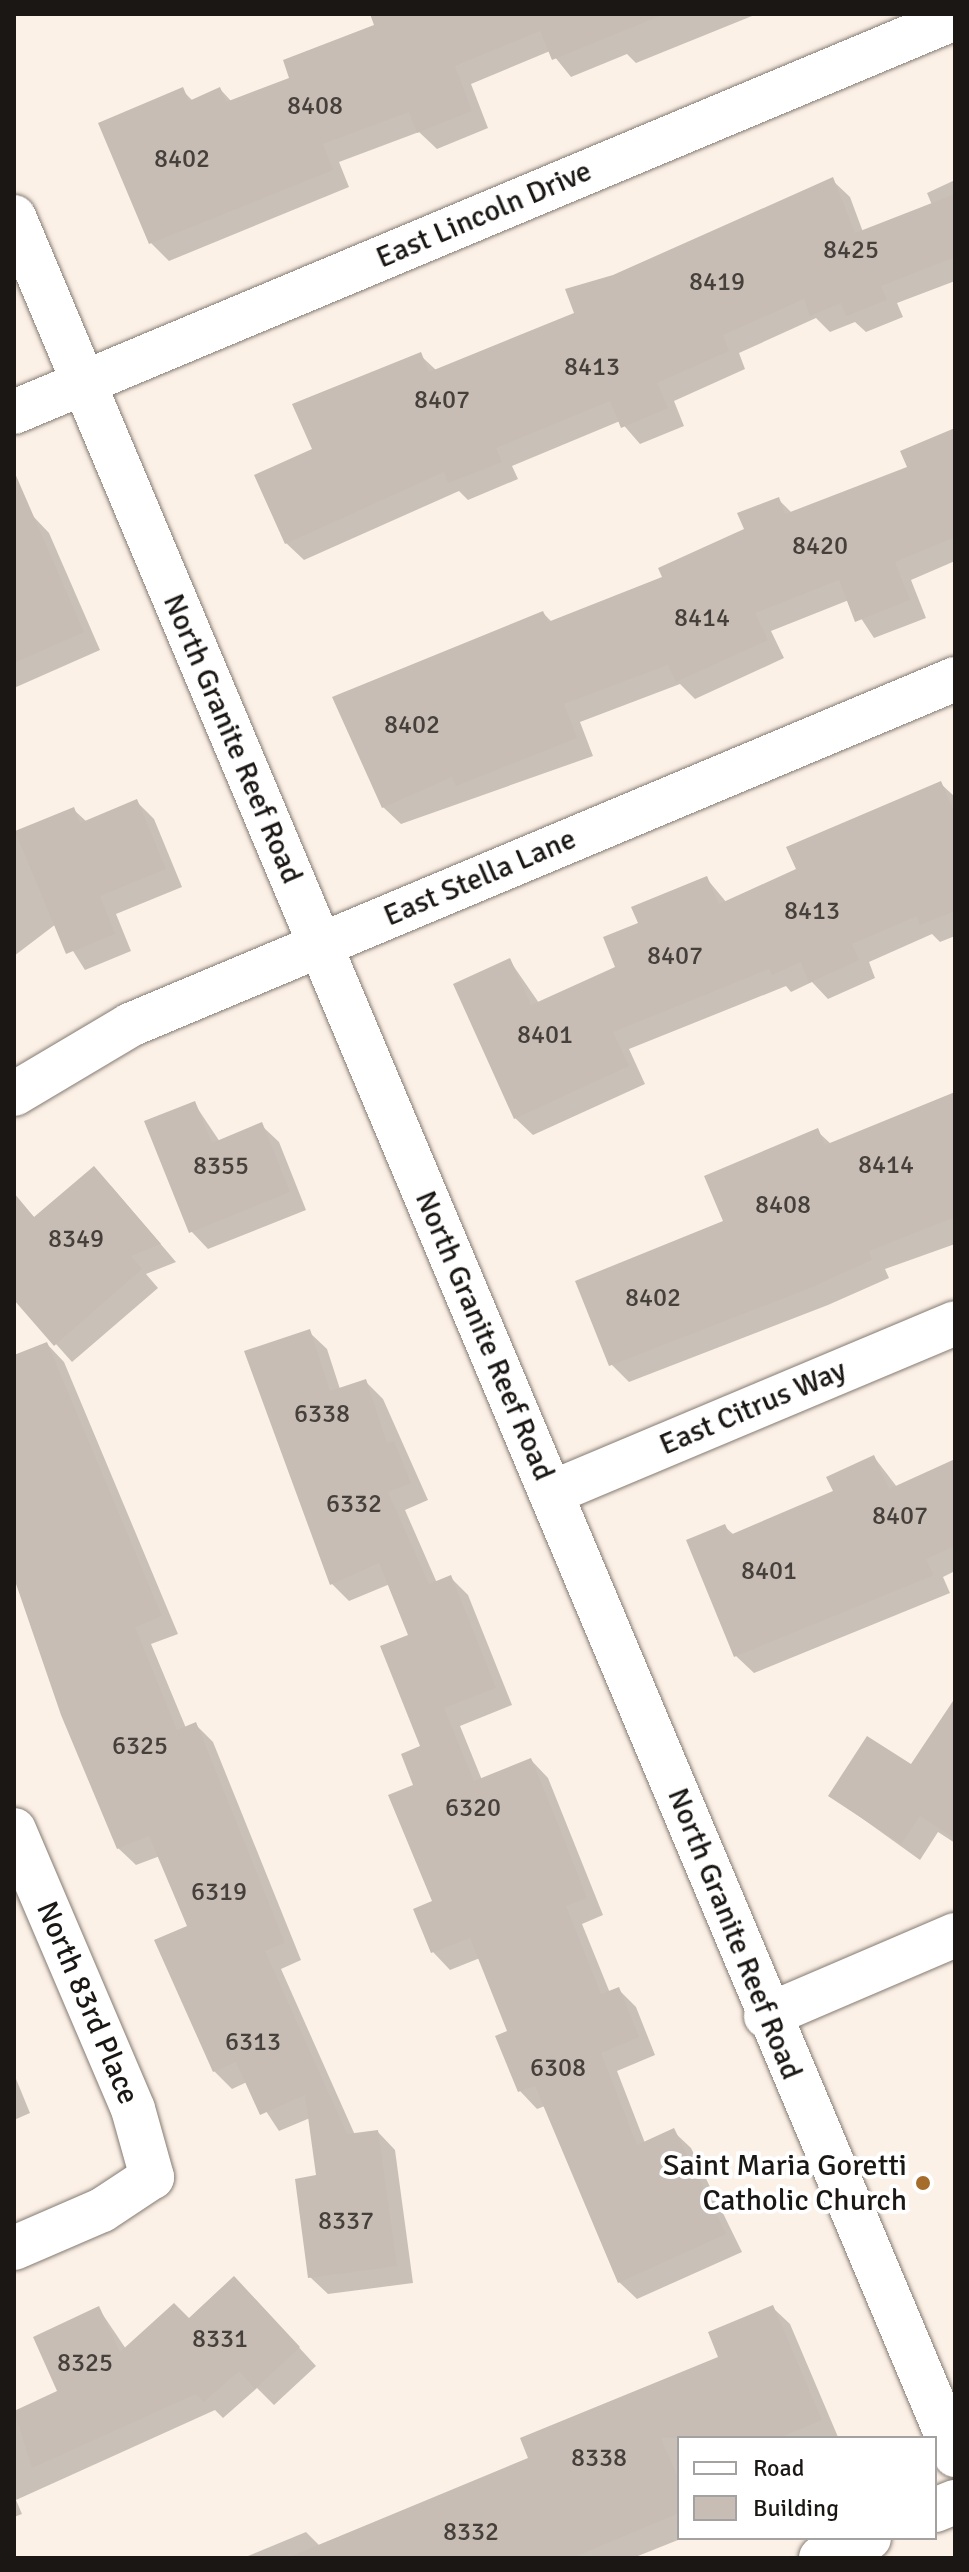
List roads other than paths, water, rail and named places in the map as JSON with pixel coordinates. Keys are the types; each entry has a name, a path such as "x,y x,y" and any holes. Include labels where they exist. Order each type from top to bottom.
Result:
{"street":[{"name":"East Lincoln Drive","path":"14,412 955,18"},
{"name":"North Granite Reef Road","path":"14,217 551,1493 766,2016 955,2455"},
{"name":"East Stella Lane","path":"14,1094 130,1025 955,679"},
{"name":"East Citrus Way","path":"551,1493 955,1323"},
{"name":"North 83rd Place","path":"14,1830 133,2109 152,2177 102,2210 14,2248"},
{"path":"766,2016 955,1935"},
{"path":"821,2558 864,2540"}],"place":[{"name":"Saint Maria Goretti Catholic Church","path":"923,2183"}]}
